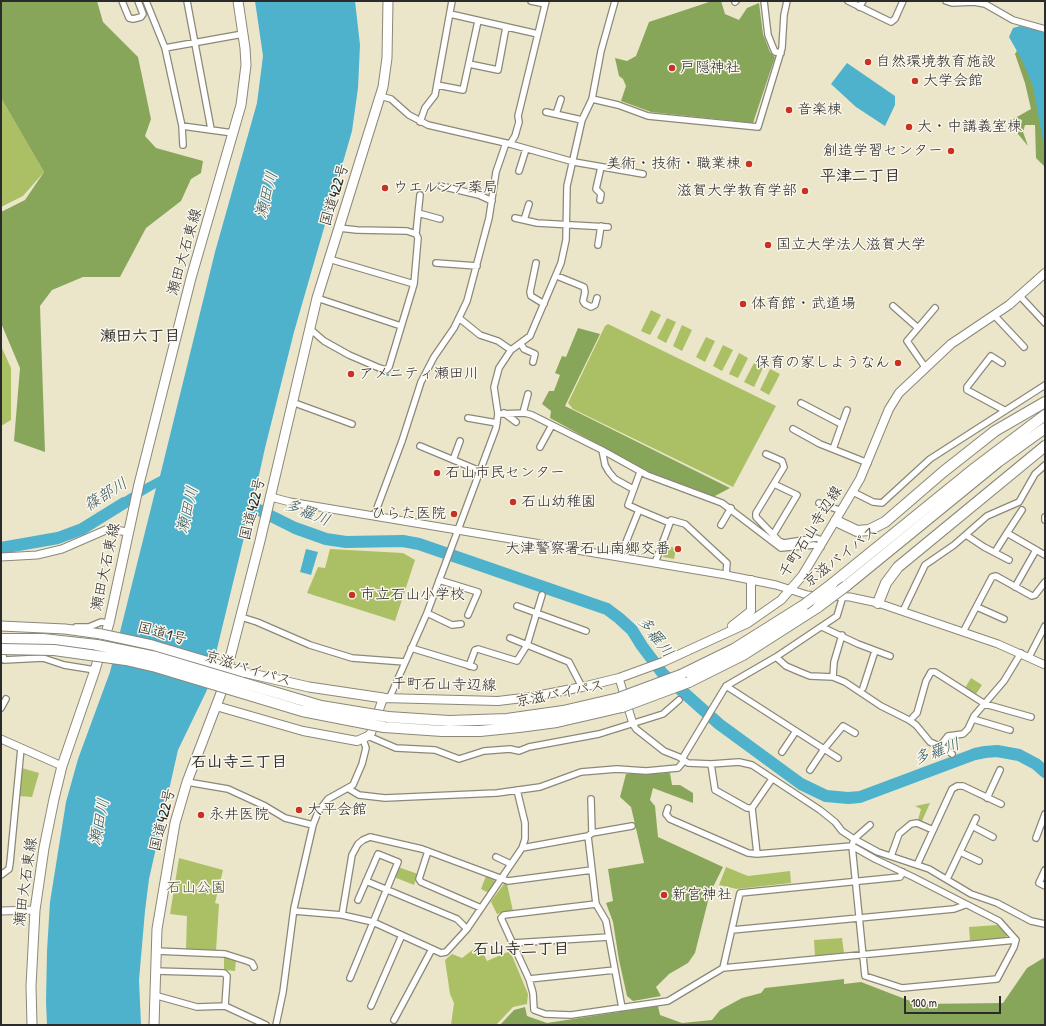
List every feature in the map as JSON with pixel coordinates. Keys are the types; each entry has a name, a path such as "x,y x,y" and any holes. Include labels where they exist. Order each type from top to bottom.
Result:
{"highway":[{"path":"836,521 857,531 869,530 885,522 1011,416 1045,394"},
{"path":"995,431 1045,402"},
{"name":"京滋バイパス","path":"685,679 804,605 1045,415"},
{"name":"京滋バイパス","path":"1,648 60,650 126,660 156,667 302,711 386,722 507,719 620,702 685,679 750,651 818,607 846,586 998,462 1045,428"},
{"path":"878,603 886,583 898,567 1045,446"},
{"name":"京滋バイパス","path":"1,639 43,639 119,648 193,667 304,701 386,722"}],"main road":[{"name":"瀬田大石東線","path":"32,1025 31,986 35,910 48,828 62,766 96,670 109,623 139,484 191,278 233,133 246,75 244,34 238,1"},
{"name":"国道422号","path":"154,1025 155,971 160,904 175,823 187,782 216,706 241,617 271,497 317,298 380,96 386,72 388,1"},
{"name":"千町石山寺辺線","path":"366,737 386,698 498,701 532,697 582,687 619,678 663,662 762,614 791,590 823,544 868,463 894,400 906,385 965,333 994,315 1045,272"},
{"path":"717,637 751,611 751,580"},
{"name":"国道1号","path":"1,625 65,629 116,637 166,649 243,672 292,684 342,693 386,698"},
{"path":"216,706 303,732 350,740 366,737"}],"street":[{"path":"122,1 129,18 133,19 141,17 142,14 138,1"},
{"path":"146,1 165,48 182,126 183,145"},
{"path":"187,1 211,129"},
{"path":"420,122 425,108 435,95 452,1"},
{"path":"374,516 402,441 421,382 434,357 459,318 467,301 477,266 492,200 496,172 508,143 515,136 519,122 518,116 546,2 531,1"},
{"path":"386,698 405,662 427,613 501,413 494,382 499,368 511,350 530,336 557,276 564,253 567,186 574,162 582,120 592,99 600,58 615,1"},
{"path":"764,1 768,35 775,52 781,53"},
{"path":"592,99 648,116 758,128 781,53 784,15 787,1"},
{"path":"848,1 891,22 896,19 903,1"},
{"path":"859,7 863,1"},
{"path":"947,1 985,4 1013,20 1045,28"},
{"path":"450,14 538,34"},
{"path":"437,85 463,90 478,21"},
{"path":"469,64 498,70 506,27"},
{"path":"165,48 244,34"},
{"path":"380,96 391,99 409,115 420,122 436,127 508,143 574,162 643,174"},
{"path":"556,114 561,99"},
{"path":"546,112 582,120"},
{"path":"182,126 233,133"},
{"path":"519,171 526,149"},
{"path":"600,200 600,194 596,189 601,167"},
{"path":"440,186 479,195 492,200"},
{"path":"309,328 335,348 386,370 389,367 414,284 418,238 416,234 420,195"},
{"path":"524,220 529,204"},
{"path":"418,213 440,219"},
{"path":"515,218 537,223 566,223 608,227"},
{"path":"598,245 601,226"},
{"path":"339,228 401,231 416,234"},
{"path":"329,259 414,284"},
{"path":"436,263 477,266"},
{"path":"536,263 530,292 531,296 544,304"},
{"path":"557,276 584,287 586,292 583,301 585,304 591,307 595,305 597,298"},
{"path":"1019,294 1045,323"},
{"path":"317,298 401,326"},
{"path":"893,306 918,328"},
{"path":"925,367 907,341 935,308"},
{"path":"994,315 1024,347"},
{"path":"459,318 480,335 498,341 511,350"},
{"path":"521,344 524,349 535,354 533,362"},
{"path":"1002,364 991,356 967,387 967,390 1004,410"},
{"path":"853,492 873,502 882,503 930,459 1045,385"},
{"path":"523,413 528,394"},
{"path":"292,402 352,424"},
{"path":"801,403 841,424"},
{"path":"832,449 847,410"},
{"path":"501,413 523,413 532,415 602,450 640,472 722,503 731,508 781,548 823,544"},
{"path":"501,413 516,422"},
{"path":"468,418 497,423"},
{"path":"540,447 552,425"},
{"path":"793,429 832,449 868,463"},
{"path":"453,460 460,441"},
{"path":"420,446 480,471"},
{"path":"602,450 605,465 609,472 615,479 633,489"},
{"path":"766,454 782,461 784,464 774,484 756,513 756,517 779,541 788,544 816,538 823,544"},
{"path":"903,611 922,568 966,535 987,516 1019,502 1036,474 1045,465"},
{"path":"640,472 628,505 670,523"},
{"path":"773,535 798,495 774,484"},
{"path":"271,497 290,502 726,575 814,596 843,596 878,603 1021,653 1045,665"},
{"path":"819,503 842,511"},
{"path":"721,526 731,508"},
{"path":"620,557 639,510"},
{"path":"995,552 1022,510"},
{"path":"655,563 671,520 685,524 727,563 726,575"},
{"path":"1,557 37,555 62,549 108,529 128,532"},
{"path":"1007,533 1045,555"},
{"path":"966,535 984,547 1009,560"},
{"path":"1015,587 1036,550"},
{"path":"963,632 992,577 996,576 1032,596 1035,596 1045,582"},
{"path":"439,580 478,592 468,615"},
{"path":"411,648 472,666 475,650 478,649 517,661 527,644 542,595"},
{"path":"349,789 359,795 385,798 470,795 540,787 581,772 617,769 646,771 678,768 713,710 720,693 726,686 776,657 822,627 838,614 843,596"},
{"path":"517,606 586,631"},
{"path":"977,606 1004,619"},
{"path":"427,613 452,625 461,624"},
{"path":"241,617 257,622 310,645 352,658 405,662"},
{"path":"1,625 40,624 89,627 101,622 109,623"},
{"path":"1029,657 1045,626"},
{"path":"822,627 858,644 890,656"},
{"path":"833,677 834,662 842,636"},
{"path":"510,638 569,662 582,687"},
{"path":"1,648 4,660 43,658 64,665 96,670"},
{"path":"863,688 875,651"},
{"path":"940,746 948,736 963,734 968,729 973,719 1004,681 1021,653"},
{"path":"776,657 786,666 810,676 833,677 845,682 881,706 909,720 916,725 930,742 940,746 952,754"},
{"path":"913,717 916,713 926,681 931,672 935,672 985,704 1031,717"},
{"path":"619,678 633,724 636,729 664,751 694,764 732,762 746,763 820,810 835,822 842,832 854,839 947,879 971,894 997,903 1031,921 1045,924"},
{"path":"726,686 838,758"},
{"path":"1,708 6,699"},
{"path":"276,1025 283,992 294,911 313,825 318,812 328,799 353,786 362,764 366,748 366,737 396,748 435,750 459,758 484,751 510,749 519,751 529,747 599,734 633,724 663,714 679,700"},
{"path":"973,719 1010,730"},
{"path":"810,770 824,749 843,726 855,733"},
{"path":"782,752 796,730"},
{"path":"1,739 62,766"},
{"path":"1,875 8,869 10,864 21,748"},
{"path":"711,764 715,790 747,808 752,808"},
{"path":"987,798 1000,770"},
{"path":"757,854 752,808 772,779"},
{"path":"187,782 228,789 265,806 285,818 313,825"},
{"path":"917,866 952,790 957,786 963,786 1002,804"},
{"path":"294,911 342,915 373,922 441,953 446,952 467,929 522,848 525,840 525,823 517,790"},
{"path":"590,800 592,870 596,904 606,921 622,1008"},
{"path":"668,808 666,814 670,819 748,853 757,854 852,846 999,921 1016,940"},
{"path":"1036,838 1043,824 1045,814"},
{"path":"947,879 976,818"},
{"path":"891,856 899,834 911,824 917,823 933,830"},
{"path":"870,825 854,839 852,846 865,976 902,988 997,978 1014,947 1016,940"},
{"path":"522,848 632,826"},
{"path":"972,826 993,837"},
{"path":"342,915 352,855 358,844 363,840 370,838 379,838 428,851 508,881 592,870"},
{"path":"428,851 419,879 421,882 481,908"},
{"path":"960,852 979,861"},
{"path":"350,978 398,862 378,854 358,900"},
{"path":"496,857 512,864"},
{"path":"1045,870 1039,883 1045,886"},
{"path":"723,968 740,893 900,877 903,872"},
{"path":"366,881 457,919 467,929"},
{"path":"596,904 504,916 501,918 501,922 513,943 529,978 533,993 534,1010 545,1014 571,1015 668,1001 723,968 1016,940"},
{"path":"732,930 954,909 965,905"},
{"path":"1,911 35,910"},
{"path":"371,1006 402,935"},
{"path":"513,943 609,937"},
{"path":"394,1020 432,949"},
{"path":"156,951 225,954 247,961 254,967"},
{"path":"529,978 615,970"},
{"path":"155,971 224,973 227,976 226,1006"},
{"path":"154,995 197,1007 226,1006 266,1025"}],"green space":[{"path":"1,1 97,1 103,22 138,57 151,119 145,136 156,148 203,161 201,173 191,179 181,201 146,228 120,277 83,277 52,290 40,306 45,452 14,441 20,368 1,323 1,212 25,200 44,172 1,98"},
{"path":"712,1 721,1 725,14 739,20 747,8 759,3 763,34 770,52 775,57 753,123 651,112 621,101 626,86 623,79 619,76 615,58 627,61 636,56 649,22"},
{"path":"1019,47 1036,81 1045,124 1045,167 1036,158 1035,125 1025,125 1023,132 1028,146 1008,122 1031,109 1025,83 1015,54"},
{"path":"1,98 44,172 23,196 1,207"},
{"path":"651,310 661,315 650,335 641,331"},
{"path":"667,318 676,322 666,343 657,338"},
{"path":"608,324 776,406 733,487 573,409 568,403 605,326"},
{"path":"682,325 692,330 682,351 673,346"},
{"path":"578,328 600,334 565,406 730,488 713,497 650,473 550,418 551,411 542,404 549,391 554,391 560,375 555,373 562,356 566,357"},
{"path":"706,337 715,341 705,362 696,357"},
{"path":"723,345 733,350 722,371 713,366"},
{"path":"1,346 11,368 11,420 1,426"},
{"path":"739,353 748,358 738,378 729,374"},
{"path":"755,361 764,366 754,387 744,382"},
{"path":"770,369 780,374 769,395 760,390"},
{"path":"665,546 676,548 674,559 663,557"},
{"path":"330,549 403,553 415,560 395,621 307,593 318,567 325,568"},
{"path":"971,678 982,685 976,694 965,688"},
{"path":"22,768 39,773 32,797 19,796"},
{"path":"670,773 672,785 680,785 693,793 693,803 653,788 650,800 655,806 658,837 723,867 710,893 695,953 688,963 669,974 656,987 661,996 633,1001 627,996 613,922 606,903 613,901 608,869 644,863 631,807 620,797 626,774"},
{"path":"930,803 922,821 918,820 921,809 915,806"},
{"name":"石山公園","path":"179,858 223,870 215,903 219,904 216,951 186,949 187,916 170,914"},
{"path":"398,867 418,874 414,885 394,877"},
{"path":"726,867 748,876 790,871 791,883 737,889 719,885"},
{"path":"486,876 494,879 495,882 489,893 481,889"},
{"path":"504,884 507,884 513,911 497,914 491,902"},
{"path":"997,925 1007,933 1006,938 970,941 969,927"},
{"path":"842,938 844,953 815,956 814,940"},
{"path":"479,945 487,961 510,951 528,994 527,1004 513,1007 496,1025 451,1025 454,1003 450,994 445,960 452,954 462,958"},
{"path":"224,956 236,959 235,971 224,970"},
{"path":"1045,957 1045,1025 500,1025 514,1010 525,1007 527,1016 547,1023 658,1006 660,1015 682,1023 712,1020 720,1010 742,998 761,993 765,988 844,979 844,984 861,982 918,1004 1003,1003 1027,968"}],"water":[{"name":"瀬田川","path":"255,1 355,1 360,45 358,88 352,131 294,332 265,448 255,493 261,507 259,515 251,515 249,517 207,690 178,750 149,879 139,980 141,1025 47,1025 47,951 50,902 66,802 78,759 110,672 156,488 112,514 108,507 160,476 215,252 257,103 263,56"},
{"path":"1020,26 1045,32 1045,152 1033,86 1022,60 1009,37 1013,28"},
{"path":"847,63 895,96 895,105 885,126 856,107 831,84"},
{"path":"306,549 318,552 311,575 300,572"}],"waterway":[{"path":"376,370 388,375"},
{"name":"篠部川","path":"1,548 58,538 82,529 124,503"},
{"name":"多羅川","path":"245,506 255,508 295,528 326,539 346,542 403,541 419,544 607,609 632,630 663,674 719,724 801,784 826,796 848,798 860,797 975,754 985,752 997,751 1019,755 1036,764 1045,772"}],"place":[{"name":"自然環境教育施設","path":"868,62"},
{"name":"戸隠神社","path":"672,68"},
{"name":"大学会館","path":"915,81"},
{"name":"音楽棟","path":"789,110"},
{"name":"大・中講義室棟","path":"909,127"},
{"name":"創造学習センター","path":"951,151"},
{"name":"美術・技術・職業棟","path":"749,164"},
{"name":"ウエルシア薬局","path":"385,188"},
{"name":"滋賀大学教育学部","path":"805,191"},
{"name":"国立大学法人滋賀大学","path":"768,245"},
{"name":"体育館・武道場","path":"743,304"},
{"name":"保育の家しようなん","path":"898,363"},
{"name":"アメニティ瀬田川","path":"351,374"},
{"name":"石山市民センター","path":"437,473"},
{"name":"石山幼稚園","path":"513,502"},
{"name":"ひらた医院","path":"454,514"},
{"name":"大津警察署石山南郷交番","path":"678,549"},
{"name":"市立石山小学校","path":"352,595"},
{"name":"大平会館","path":"299,810"},
{"name":"永井医院","path":"201,815"},
{"name":"新宮神社","path":"664,895"}],"district":[{"name":"平津二丁目","path":"860,177"},
{"name":"瀬田六丁目","path":"140,337"},
{"name":"石山寺三丁目","path":"239,763"},
{"name":"石山寺二丁目","path":"521,950"}]}
